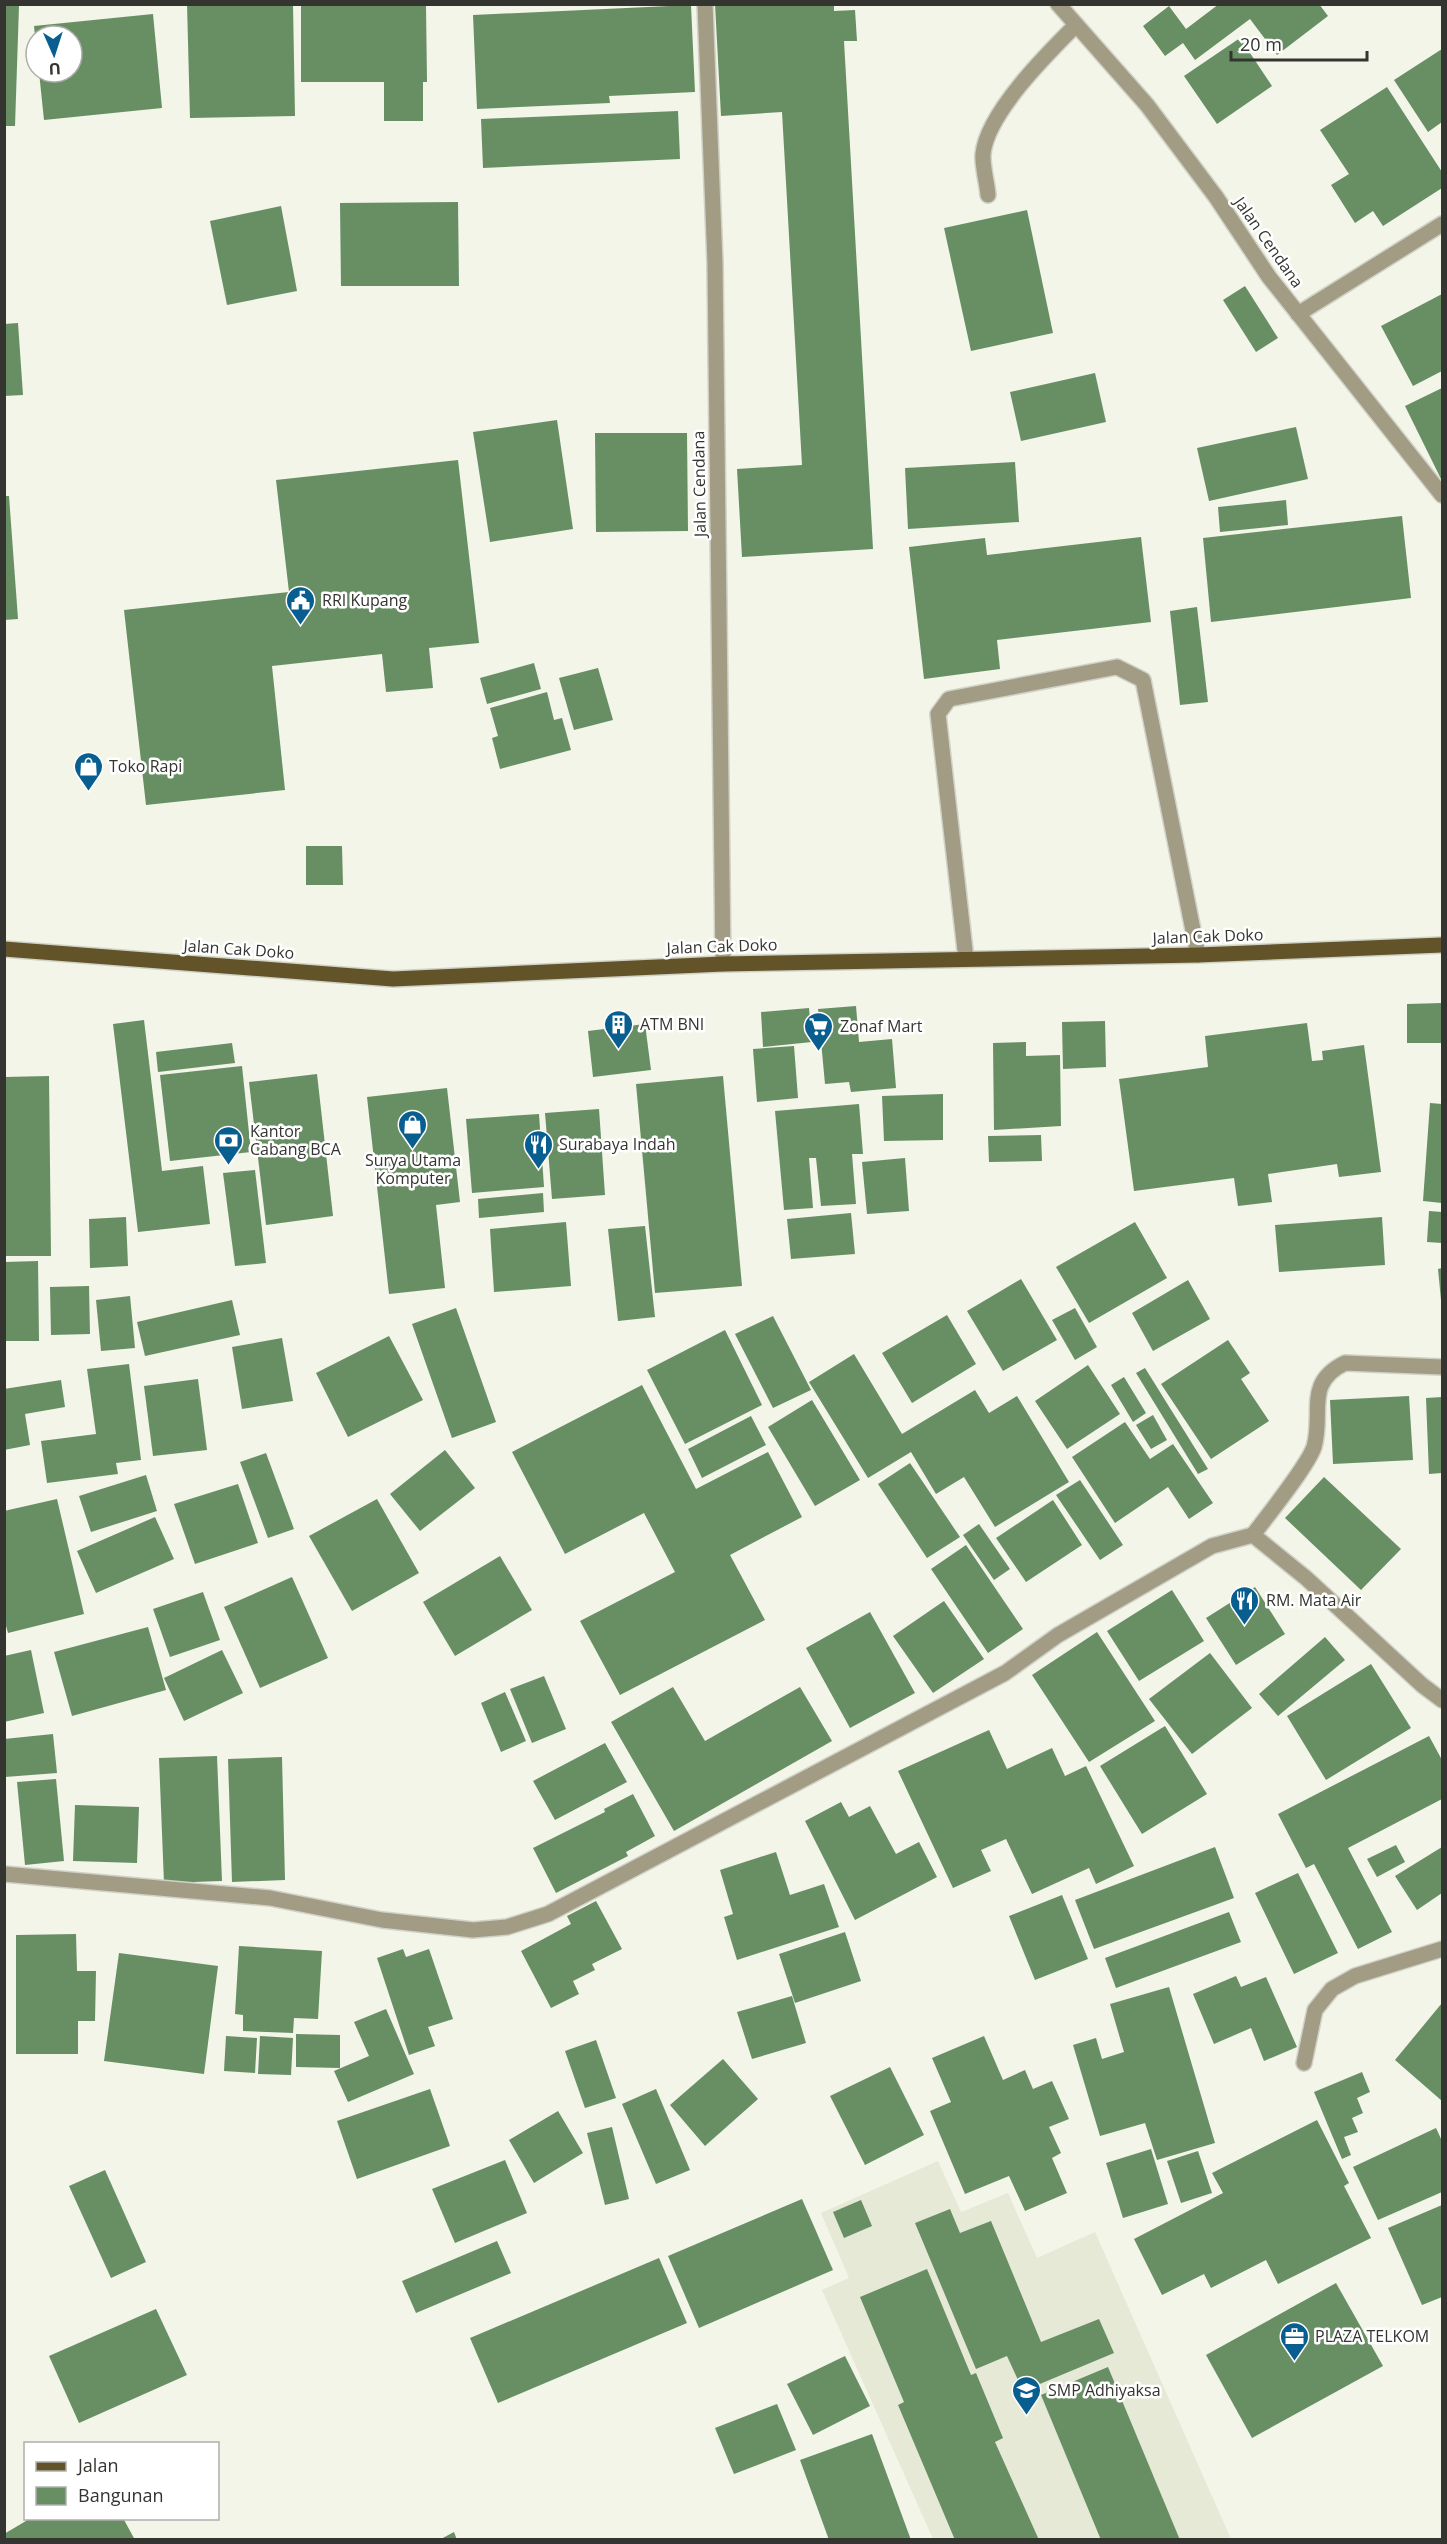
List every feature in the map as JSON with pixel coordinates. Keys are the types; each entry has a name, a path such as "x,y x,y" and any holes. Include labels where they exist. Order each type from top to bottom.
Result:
{"main road":[{"name":"Jalan Cak Doko","path":"4,949 393,979 723,964 1198,955 1443,945"}],"street":[{"name":"Jalan Cendana","path":"705,4 715,263 723,964"},
{"name":"Jalan Cendana","path":"1065,6 1076,25 1148,105 1216,197 1269,277 1443,495"},
{"path":"988,195 983,153 993,126 1030,72 1076,25"},
{"path":"1299,314 1443,225"},
{"path":"966,959 938,714 949,699 1118,667 1143,680 1198,955"},
{"path":"4,1874 270,1898 382,1920 473,1930 507,1927 548,1914 1005,1673 1058,1635 1212,1546 1253,1535 1314,1448 1320,1384 1330,1370 1345,1363 1443,1367"},
{"path":"1253,1535 1306,1578 1422,1685 1443,1700"},
{"path":"1304,2063 1315,2010 1332,1989 1355,1976 1443,1949"}],"shaded area":[{"name":"SMP Adhiyaksa","path":"938,2161 961,2212 1008,2193 1037,2258 1095,2232 1231,2539 933,2539 822,2290 849,2278 821,2213"}],"building":[{"path":"187,4 293,4 295,116 190,118"},
{"path":"715,4 834,4 834,11 855,10 857,41 844,41 873,549 742,557 737,469 802,465 782,112 721,116"},
{"path":"1219,4 1319,4 1328,16 1277,55 1250,19 1195,60 1183,43 1165,56 1143,26 1169,6 1186,29"},
{"path":"4,5 19,6 15,126 4,126"},
{"path":"691,5 695,92 609,96 610,103 477,109 473,15"},
{"path":"301,6 426,6 427,82 423,82 423,121 384,121 384,82 301,82"},
{"path":"153,14 162,108 44,120 40,84 84,84 84,24 54,24"},
{"path":"1240,38 1272,86 1217,124 1184,76"},
{"path":"1442,49 1442,122 1428,132 1394,80"},
{"path":"1387,87 1442,172 1442,188 1383,226 1373,211 1355,223 1331,185 1349,174 1320,130"},
{"path":"678,111 680,159 483,168 481,119"},
{"path":"458,202 459,286 341,286 340,203"},
{"path":"281,206 297,291 227,305 210,221"},
{"path":"1027,210 1053,333 971,351 944,228"},
{"path":"1245,286 1278,338 1256,352 1223,300"},
{"path":"1442,294 1442,371 1413,386 1381,326"},
{"path":"18,323 23,395 4,396 4,324"},
{"path":"1095,373 1106,422 1021,441 1010,392"},
{"path":"1442,388 1442,481 1405,406"},
{"path":"557,420 573,529 490,542 473,432"},
{"path":"1296,427 1308,479 1209,501 1197,448"},
{"path":"595,433 687,433 688,531 596,532"},
{"name":"RRI Kupang","path":"458,460 479,643 429,648 433,688 386,692 382,654 272,666 285,790 146,805 124,610 289,592 276,480"},
{"path":"1015,462 1019,522 908,529 905,468"},
{"path":"4,496 9,496 18,619 4,620"},
{"path":"1286,500 1288,525 1220,532 1218,507"},
{"path":"1402,516 1411,598 1211,622 1203,538"},
{"path":"1141,537 1151,622 997,640 1000,669 924,679 909,547 985,538 987,555"},
{"path":"1197,607 1208,702 1180,705 1170,611"},
{"path":"534,663 541,689 487,704 480,678"},
{"path":"598,668 613,720 574,730 559,678"},
{"path":"547,692 554,720 562,718 571,750 500,769 492,738 498,736 490,708"},
{"path":"306,846 342,846 343,885 306,885"},
{"path":"1442,1003 1442,1043 1407,1043 1407,1004"},
{"path":"856,1006 859,1042 892,1039 896,1088 851,1092 849,1082 825,1084 818,1009"},
{"path":"809,1008 812,1042 763,1047 761,1012"},
{"path":"144,1020 162,1171 203,1166 210,1224 138,1232 113,1024"},
{"path":"1105,1021 1106,1067 1063,1069 1062,1022"},
{"path":"1307,1023 1312,1061 1323,1060 1322,1051 1364,1045 1381,1172 1339,1177 1337,1164 1268,1174 1272,1202 1238,1206 1234,1178 1134,1191 1119,1079 1208,1067 1205,1036"},
{"name":"ATM BNI","path":"645,1024 651,1070 593,1077 588,1031"},
{"path":"1026,1042 1026,1056 1060,1055 1061,1126 994,1130 993,1043"},
{"path":"232,1043 235,1063 158,1072 156,1052"},
{"path":"794,1046 798,1098 757,1102 753,1049"},
{"path":"242,1066 251,1152 170,1161 160,1075"},
{"path":"317,1074 333,1216 266,1225 249,1082"},
{"path":"49,1076 51,1256 4,1256 4,1077"},
{"path":"723,1076 742,1286 655,1293 636,1084"},
{"name":"Surya Utama Komputer","path":"447,1088 460,1202 436,1205 445,1288 389,1294 367,1097"},
{"path":"943,1094 943,1140 884,1141 882,1096"},
{"path":"1430,1103 1442,1104 1442,1203 1423,1201"},
{"path":"859,1104 863,1154 852,1154 856,1204 821,1206 816,1158 809,1158 813,1208 784,1210 775,1111"},
{"path":"599,1109 605,1195 552,1199 545,1113"},
{"path":"539,1114 544,1187 472,1193 466,1119"},
{"path":"1041,1135 1042,1161 989,1162 988,1136"},
{"path":"905,1158 909,1211 867,1214 862,1162"},
{"path":"255,1170 266,1263 235,1266 223,1173"},
{"path":"543,1193 544,1212 479,1218 478,1199"},
{"path":"1429,1211 1442,1212 1442,1243 1427,1242"},
{"path":"851,1213 855,1254 791,1259 787,1219"},
{"path":"126,1217 128,1266 90,1268 89,1219"},
{"path":"1382,1217 1385,1265 1279,1272 1275,1225"},
{"path":"566,1222 571,1286 494,1292 490,1229"},
{"path":"1135,1222 1167,1278 1089,1323 1056,1267"},
{"path":"645,1226 655,1317 618,1321 608,1229"},
{"path":"38,1261 39,1341 5,1341 5,1262"},
{"path":"1442,1268 1442,1300 1441,1300 1438,1269"},
{"path":"1021,1279 1057,1340 1003,1371 967,1311"},
{"path":"1188,1280 1210,1319 1153,1351 1132,1313"},
{"path":"89,1286 90,1334 51,1335 50,1287"},
{"path":"130,1296 135,1348 101,1351 96,1300"},
{"path":"232,1300 240,1335 145,1356 137,1322"},
{"path":"456,1308 496,1422 452,1438 412,1324"},
{"path":"1075,1308 1097,1347 1075,1360 1052,1320"},
{"path":"947,1315 976,1364 912,1403 882,1353"},
{"path":"773,1316 811,1390 773,1408 735,1334"},
{"path":"725,1330 762,1405 685,1444 647,1370"},
{"path":"389,1336 423,1400 348,1437 316,1373"},
{"path":"282,1338 293,1401 242,1409 232,1347"},
{"path":"1228,1340 1250,1373 1241,1379 1269,1421 1211,1459 1161,1384"},
{"path":"854,1354 902,1434 975,1390 989,1413 1017,1396 1069,1482 995,1527 964,1477 936,1494 911,1452 868,1478 809,1382"},
{"path":"129,1364 141,1460 116,1463 118,1474 47,1483 41,1441 96,1434 87,1369"},
{"path":"1088,1365 1120,1414 1067,1449 1035,1401"},
{"path":"1145,1368 1208,1469 1198,1474 1136,1373"},
{"path":"1124,1377 1146,1413 1133,1422 1111,1385"},
{"path":"198,1379 207,1450 153,1456 144,1386"},
{"path":"61,1380 65,1407 25,1414 30,1445 4,1450 4,1389"},
{"path":"642,1385 696,1489 768,1452 802,1517 730,1555 765,1620 620,1695 580,1621 675,1572 644,1513 565,1554 512,1452"},
{"path":"1409,1396 1413,1460 1333,1464 1330,1400"},
{"path":"1442,1397 1442,1473 1429,1474 1426,1398"},
{"path":"812,1400 860,1480 815,1506 768,1427"},
{"path":"1153,1415 1167,1440 1151,1449 1136,1425"},
{"path":"751,1416 766,1445 702,1478 688,1449"},
{"path":"1125,1422 1150,1459 1173,1444 1213,1503 1189,1519 1168,1487 1115,1523 1072,1457"},
{"path":"445,1450 475,1488 420,1531 390,1494"},
{"path":"266,1453 294,1529 268,1538 240,1462"},
{"path":"910,1463 960,1537 927,1558 878,1484"},
{"path":"146,1475 157,1511 91,1532 79,1496"},
{"path":"1324,1477 1401,1549 1361,1590 1285,1518"},
{"path":"1080,1480 1123,1545 1100,1560 1056,1495"},
{"path":"238,1484 258,1543 195,1564 174,1504"},
{"path":"57,1499 84,1614 8,1633 4,1619 4,1511"},
{"path":"377,1499 419,1573 352,1611 309,1536"},
{"path":"1053,1500 1082,1545 1026,1582 996,1538"},
{"path":"155,1517 174,1559 96,1593 77,1551"},
{"path":"979,1524 1010,1569 994,1580 963,1535"},
{"path":"966,1545 1023,1629 988,1653 931,1569"},
{"path":"500,1556 532,1610 455,1656 423,1602"},
{"path":"292,1577 328,1658 260,1688 224,1607"},
{"name":"RM. Mata Air","path":"1255,1587 1285,1634 1236,1665 1206,1618"},
{"path":"1172,1590 1204,1641 1139,1681 1107,1631"},
{"path":"203,1592 220,1640 170,1657 153,1609"},
{"path":"944,1601 984,1659 933,1693 893,1636"},
{"path":"870,1612 915,1693 850,1728 806,1648"},
{"path":"148,1627 166,1690 72,1716 54,1652"},
{"path":"1097,1632 1155,1721 1089,1762 1032,1675"},
{"path":"1325,1637 1345,1660 1278,1716 1259,1694"},
{"path":"31,1650 44,1713 4,1722 4,1656"},
{"path":"222,1650 243,1693 184,1721 164,1678"},
{"path":"1210,1653 1252,1708 1192,1754 1149,1699"},
{"path":"1371,1664 1411,1728 1326,1780 1287,1716"},
{"path":"544,1676 566,1729 532,1743 510,1689"},
{"path":"673,1687 705,1741 800,1687 832,1741 674,1831 611,1722"},
{"path":"505,1692 526,1741 501,1752 481,1703"},
{"path":"1165,1726 1207,1794 1142,1834 1100,1766"},
{"path":"989,1730 1007,1769 1052,1748 1065,1776 1086,1766 1134,1866 1096,1884 1089,1868 1032,1894 1006,1839 981,1850 991,1871 953,1888 898,1771"},
{"path":"53,1734 57,1773 5,1777 4,1739"},
{"path":"1429,1736 1442,1760 1442,1799 1348,1848 1392,1932 1358,1949 1314,1864 1306,1868 1278,1814"},
{"path":"605,1743 627,1782 555,1820 533,1781"},
{"path":"217,1756 222,1881 164,1883 159,1758"},
{"path":"282,1757 285,1880 232,1882 228,1759"},
{"path":"56,1779 64,1861 25,1865 17,1782"},
{"path":"633,1794 655,1836 626,1852 628,1856 556,1893 533,1848 605,1812 604,1809"},
{"path":"841,1802 849,1817 870,1806 896,1854 919,1842 937,1877 855,1920 805,1821"},
{"path":"75,1805 139,1807 137,1863 73,1861"},
{"path":"1396,1845 1405,1862 1377,1877 1367,1859"},
{"path":"1215,1847 1234,1898 1094,1949 1075,1900"},
{"path":"1442,1847 1442,1893 1417,1910 1395,1876"},
{"path":"776,1852 790,1895 824,1884 839,1927 737,1960 724,1917 733,1914 720,1870"},
{"path":"1298,1873 1338,1953 1294,1974 1255,1893"},
{"path":"1062,1895 1088,1959 1035,1980 1009,1916"},
{"path":"596,1901 622,1949 592,1964 595,1970 573,1981 579,1994 551,2008 521,1951 571,1924 567,1916"},
{"path":"1229,1912 1241,1942 1116,1988 1105,1958"},
{"path":"845,1932 861,1981 795,2003 779,1954"},
{"path":"76,1934 77,1971 96,1971 95,2021 78,2021 78,2054 16,2054 16,1935"},
{"path":"239,1946 322,1951 318,2019 294,2018 293,2033 243,2031 243,2015 235,2014"},
{"path":"403,1949 406,1957 429,1949 453,2019 428,2027 435,2046 409,2055 377,1958"},
{"path":"119,1953 218,1966 204,2074 104,2061"},
{"path":"1236,1976 1241,1987 1266,1977 1297,2047 1264,2061 1251,2028 1214,2044 1193,1994"},
{"path":"1169,1987 1215,2143 1157,2160 1145,2123 1100,2136 1073,2045 1096,2038 1102,2059 1124,2052 1110,2004"},
{"path":"792,1996 806,2043 752,2059 737,2012"},
{"path":"1442,2003 1442,2101 1395,2060"},
{"path":"386,2009 414,2074 348,2102 334,2071 369,2056 354,2022"},
{"path":"296,2034 340,2035 340,2068 296,2067"},
{"path":"226,2036 257,2038 255,2073 224,2071"},
{"path":"260,2036 293,2038 291,2075 258,2074"},
{"path":"984,2036 1003,2080 1025,2070 1033,2089 1052,2081 1069,2119 1049,2127 1061,2153 1052,2158 1067,2193 1025,2211 1009,2176 965,2194 930,2111 951,2102 932,2058"},
{"path":"596,2040 616,2098 585,2108 565,2051"},
{"path":"723,2059 758,2099 705,2146 670,2105"},
{"path":"890,2067 924,2135 865,2165 830,2096"},
{"path":"1362,2072 1370,2092 1357,2098 1363,2113 1352,2118 1358,2132 1344,2137 1351,2155 1342,2159 1314,2092"},
{"path":"430,2089 450,2146 357,2179 337,2121"},
{"path":"656,2089 690,2170 656,2184 622,2104"},
{"path":"558,2111 583,2153 534,2183 509,2140"},
{"path":"1317,2120 1349,2183 1344,2186 1371,2238 1278,2284 1266,2260 1211,2288 1204,2274 1162,2295 1134,2239 1223,2193 1212,2173"},
{"path":"612,2127 629,2199 605,2205 587,2133"},
{"path":"1436,2128 1442,2141 1442,2192 1378,2220 1353,2167"},
{"path":"1151,2149 1168,2204 1123,2218 1106,2163"},
{"path":"1198,2151 1212,2193 1181,2203 1167,2161"},
{"path":"505,2160 527,2213 455,2243 432,2189"},
{"path":"105,2170 146,2262 111,2278 69,2186"},
{"path":"802,2199 833,2270 699,2328 668,2256"},
{"path":"861,2200 872,2226 844,2238 833,2212"},
{"path":"1442,2205 1442,2297 1422,2305 1388,2228"},
{"path":"950,2209 960,2233 991,2221 1041,2342 1099,2319 1114,2353 1023,2391 1007,2356 976,2369 915,2223"},
{"path":"497,2241 511,2273 416,2313 402,2281"},
{"path":"659,2258 687,2323 498,2403 470,2338"},
{"path":"927,2269 971,2375 976,2373 1003,2438 995,2442 1039,2540 955,2540 898,2405 904,2402 860,2297"},
{"name":"PLAZA TELKOM","path":"1336,2283 1383,2366 1252,2438 1206,2355"},
{"path":"156,2309 187,2375 79,2423 49,2356"},
{"path":"845,2356 870,2406 813,2435 787,2384"},
{"path":"1108,2367 1180,2540 1101,2540 1041,2395"},
{"path":"777,2404 796,2450 734,2474 715,2428"},
{"path":"872,2434 911,2540 829,2540 800,2460"},
{"path":"28,2520 124,2520 135,2540 4,2540 4,2534"},
{"path":"454,2532 457,2540 439,2540"}],"place":[{"name":"RRI Kupang","path":"301,626"},
{"name":"Toko Rapi","path":"88,792"},
{"name":"ATM BNI","path":"619,1050"},
{"name":"Zonaf Mart","path":"819,1052"},
{"name":"Surya Utama Komputer","path":"413,1150"},
{"name":"Kantor Cabang BCA","path":"229,1166"},
{"name":"Surabaya Indah","path":"538,1170"},
{"name":"RM. Mata Air","path":"1245,1626"},
{"name":"PLAZA TELKOM","path":"1294,2362"},
{"name":"SMP Adhiyaksa","path":"1027,2416"}]}
